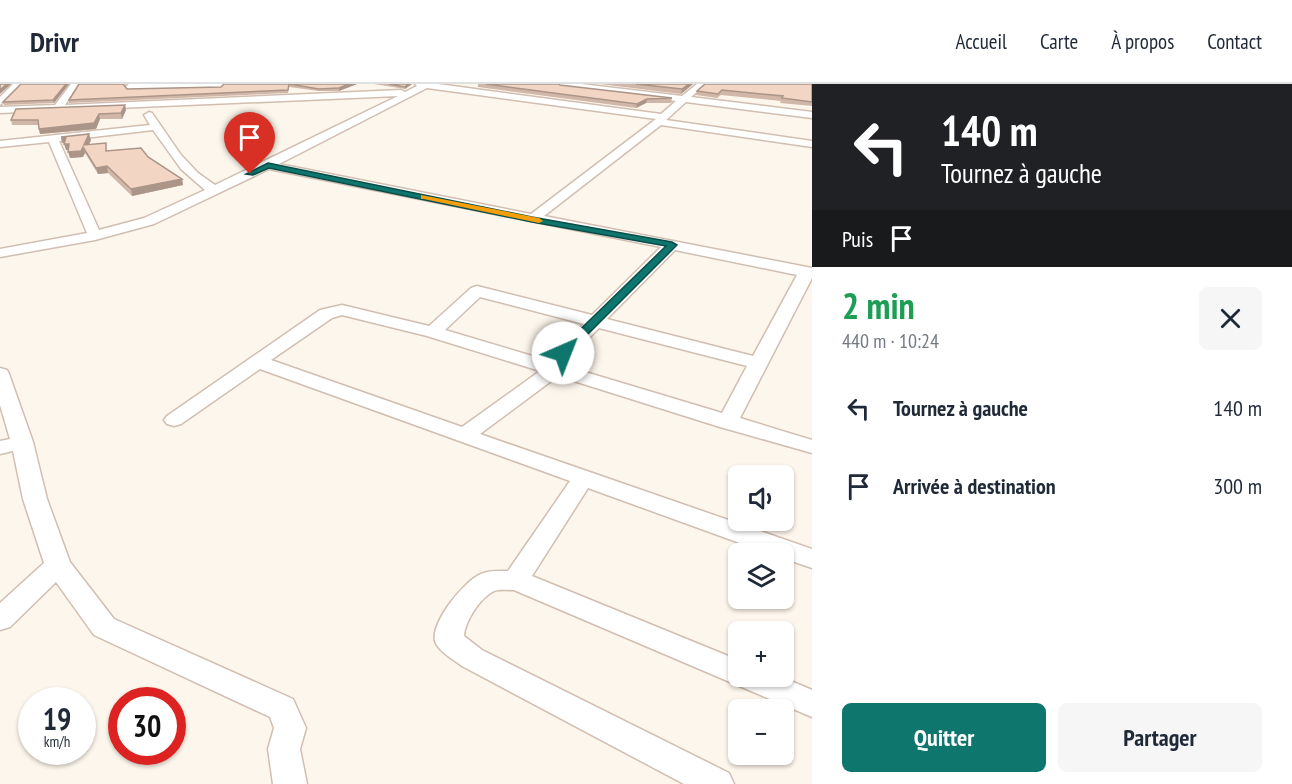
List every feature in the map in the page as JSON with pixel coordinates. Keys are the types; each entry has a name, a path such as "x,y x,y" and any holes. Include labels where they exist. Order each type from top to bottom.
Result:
{"street":[{"path":"0,102 18,84"},
{"path":"58,108 75,84"},
{"path":"208,103 212,84"},
{"path":"119,106 130,86 222,84"},
{"path":"0,253 95,236 149,220 268,165 425,84 812,144"},
{"path":"560,84 812,115"},
{"path":"532,219 661,120 701,84"},
{"path":"0,110 208,103 301,95 411,92"},
{"path":"142,105 195,179 213,190"},
{"path":"0,144 156,127"},
{"path":"53,138 95,236"},
{"path":"268,165 809,273 757,363 727,423"},
{"path":"465,435 551,369 594,321 672,245"},
{"path":"433,332 477,291 757,363"},
{"path":"174,420 331,311 342,310 433,332 812,447"},
{"path":"258,362 812,559"},
{"path":"0,374 11,445 35,499 58,565 104,627 282,708 290,728 284,749 290,784"},
{"path":"516,580 584,477"},
{"path":"0,619 58,565"},
{"path":"717,784 472,658 449,640 452,624 474,592 489,581 516,580 728,669"},
{"path":"772,687 812,704"}],"building":[{"path":"21,84 66,84 53,100 3,102"},
{"path":"79,84 123,84 127,89 221,87 224,84 289,84 288,90 69,100"},
{"path":"289,84 349,84 339,88 319,89"},
{"path":"389,84 408,84 405,87"},
{"path":"486,84 559,84 672,98 647,99 637,104"},
{"path":"636,84 689,84 682,89"},
{"path":"705,84 812,84 812,102 782,98 783,96 722,90 718,94 697,91"},
{"path":"125,105 121,113 99,114 94,123 39,129 38,120 11,120 16,109"},
{"path":"89,134 84,145 106,143 106,151 141,148 148,157 182,179 131,189 107,166 96,168 83,147 81,151 68,152 69,144 64,144 66,137 61,137"}],"slow traffic":[{"path":"424,197 539,221"}],"route":[{"path":"250,174 268,165 672,245 563,353"}]}
